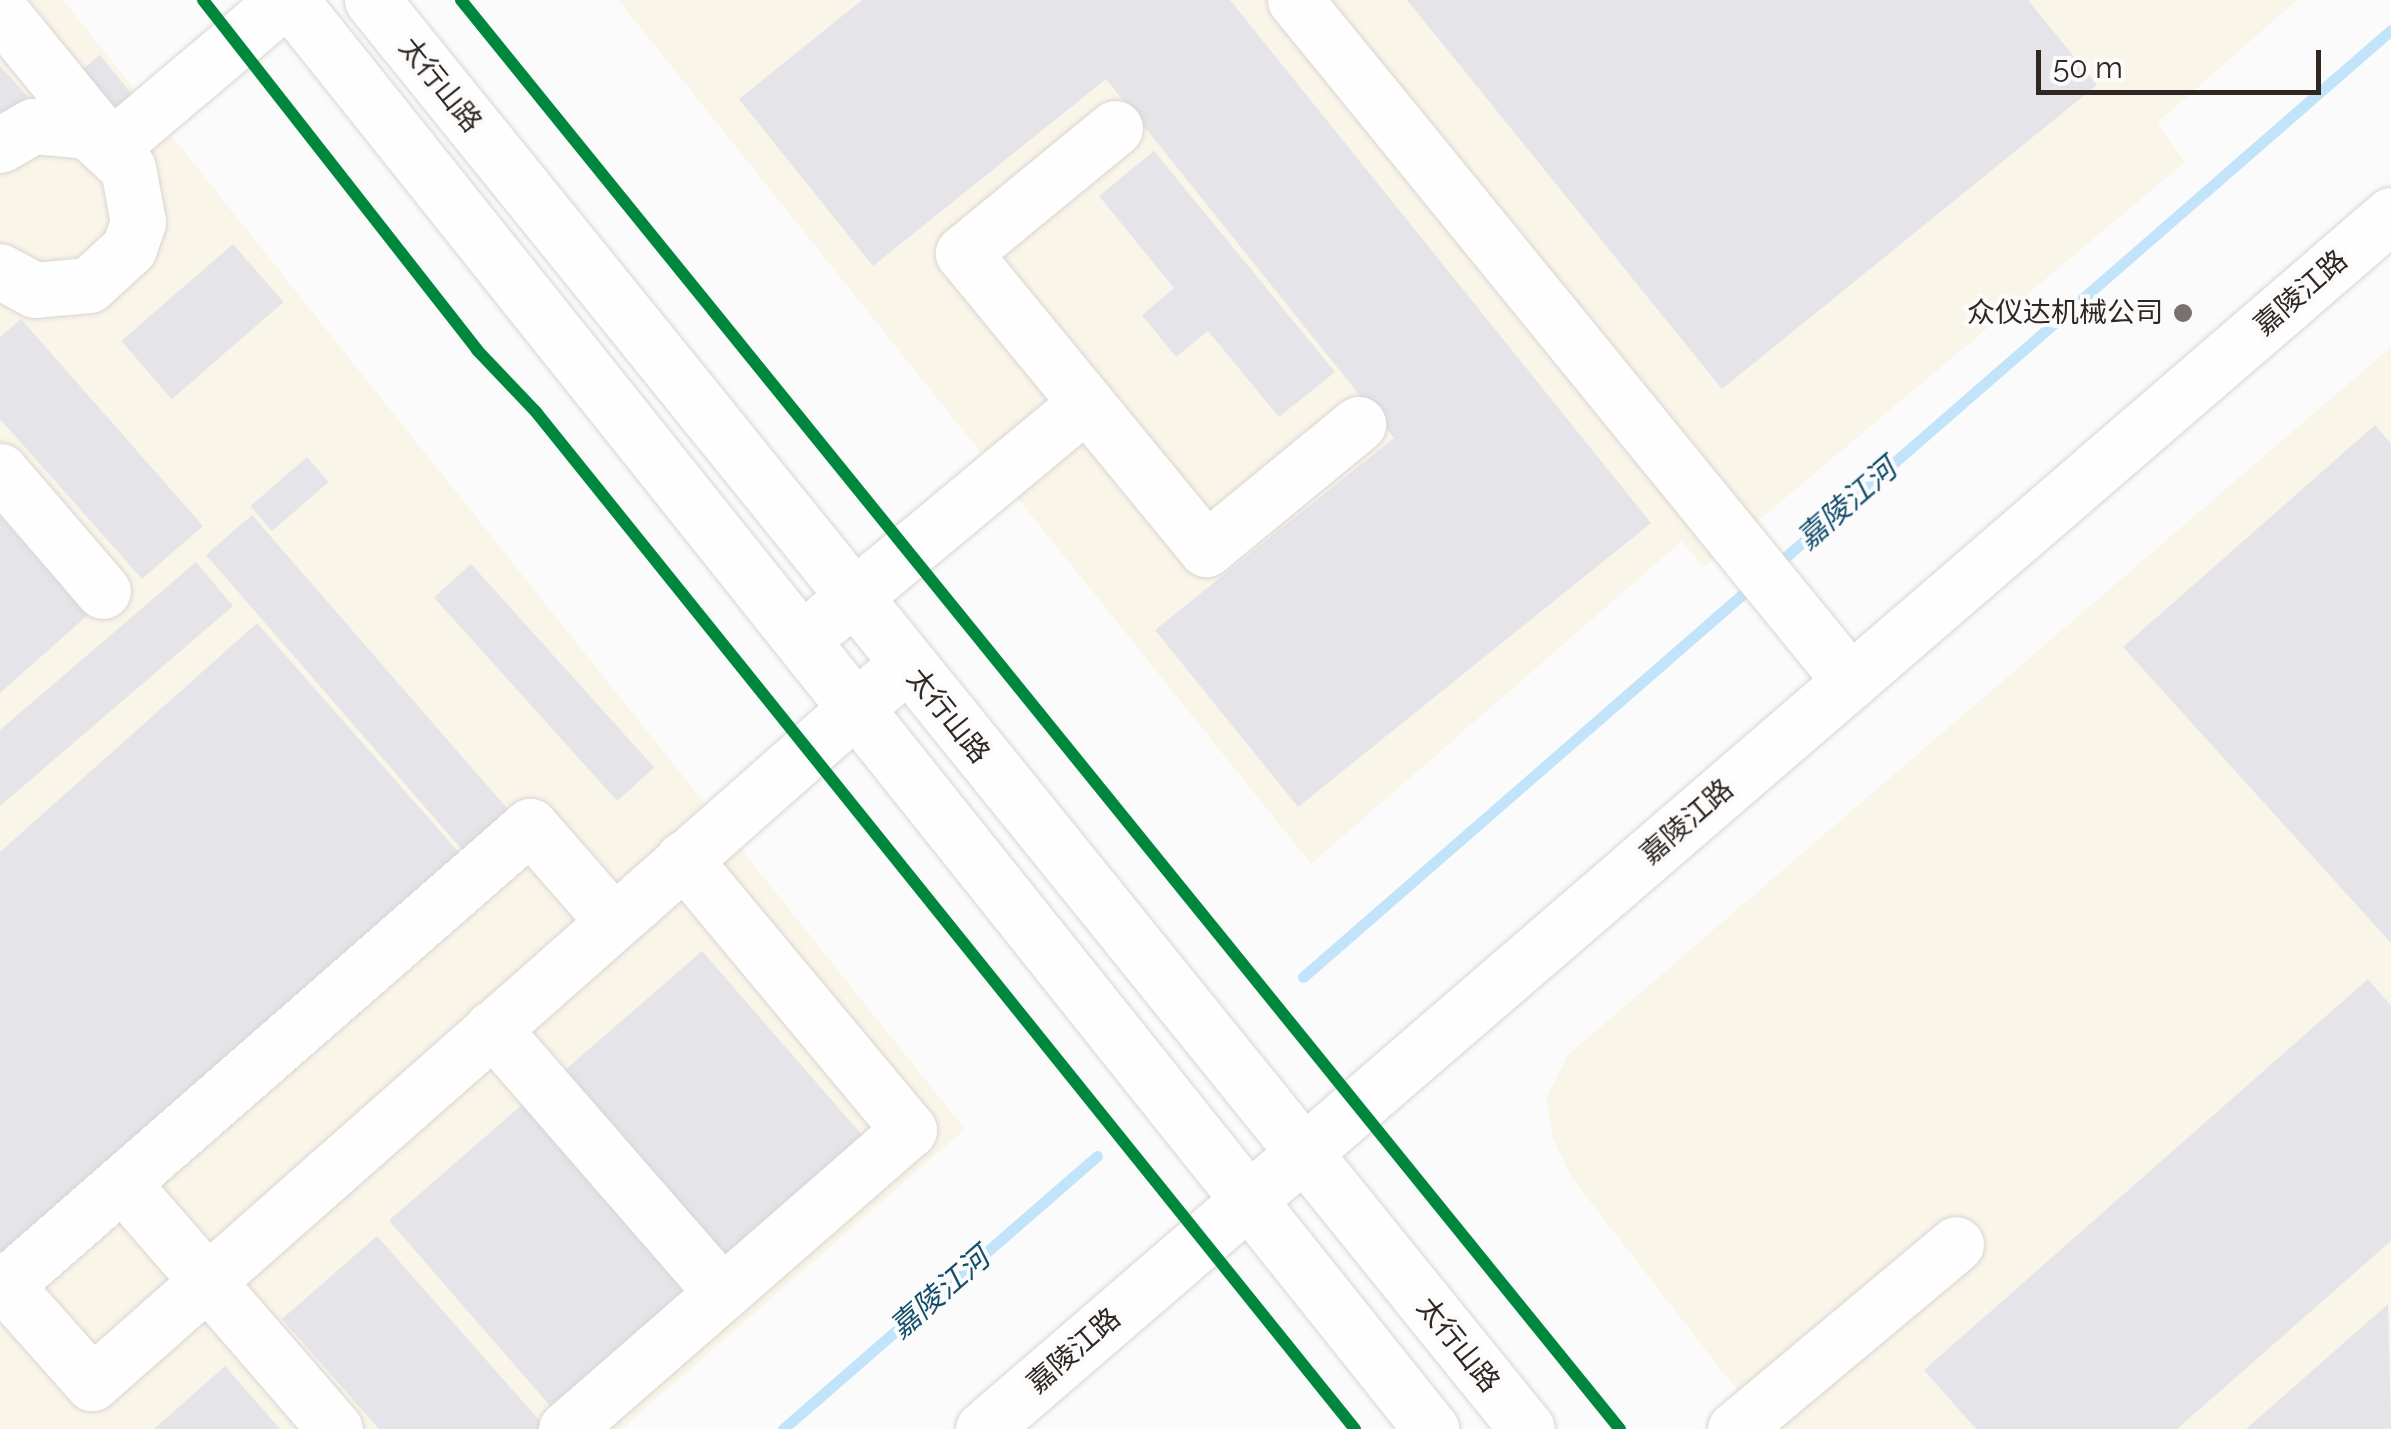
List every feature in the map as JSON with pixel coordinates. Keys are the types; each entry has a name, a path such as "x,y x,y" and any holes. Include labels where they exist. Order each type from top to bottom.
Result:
{"street":[{"path":"112,146 288,0 1431,1429"},
{"name":"太行山路","path":"372,0 1527,1429"},
{"path":"1296,0 1850,681"},
{"path":"0,10 128,168 138,222 112,270 62,292 35,290 0,271"},
{"path":"0,145 33,126 61,124 112,146"},
{"path":"1115,128 962,253 1206,549 1358,424"},
{"name":"嘉陵江路","path":"984,1429 2391,215"},
{"path":"801,642 1086,403"},
{"path":"0,470 103,591"},
{"path":"613,921 530,826 5,1285 92,1383 906,664"},
{"path":"566,1429 909,1130 682,859"},
{"path":"492,1028 722,1294"},
{"path":"122,1182 335,1429"},
{"path":"1735,1429 1956,1244"}],"shaded area":[{"path":"0,0 63,0 965,1129 622,1429 0,1429"},
{"path":"618,0 2297,0 2157,123 2185,162 1703,567 1682,541 1311,864"},
{"path":"2391,347 2391,1429 1767,1429 1572,1178 1553,1139 1546,1099 1568,1055"}],"building":[{"path":"862,0 1230,0 1651,523 1298,807 1155,630 1394,438 1106,79 873,266 739,99"},
{"path":"1407,0 2028,0 2097,85 1722,389"},
{"path":"100,55 136,99 114,117 78,73"},
{"path":"0,66 28,97 0,122"},
{"path":"1154,151 1335,372 1279,417 1208,331 1176,357 1142,315 1174,288 1099,196"},
{"path":"233,244 284,302 172,399 121,341"},
{"path":"21,319 203,526 142,579 0,419 0,337"},
{"path":"2375,425 2391,444 2391,943 2123,647"},
{"path":"307,457 329,482 272,531 250,506"},
{"path":"252,515 516,819 470,859 206,555"},
{"path":"0,516 88,615 0,693"},
{"path":"196,562 233,606 0,806 0,730"},
{"path":"471,564 654,768 617,801 434,597"},
{"path":"257,623 462,856 0,1263 0,852"},
{"path":"702,951 875,1150 734,1273 561,1074"},
{"path":"2368,979 2391,1006 2391,1241 2177,1429 1976,1429 1924,1370"},
{"path":"524,1103 698,1303 563,1420 389,1220"},
{"path":"377,1236 547,1429 379,1429 282,1319"},
{"path":"2388,1304 2391,1429 2246,1429"},
{"path":"225,1366 280,1429 154,1429"}],"waterway":[{"name":"嘉陵江河","path":"1774,567 2391,30"},
{"name":"嘉陵江河","path":"1303,977 1752,586"},
{"name":"嘉陵江河","path":"783,1429 1097,1156"}],"cycle path":[{"path":"203,0 477,350 536,412 1355,1429"},
{"path":"461,0 1620,1429"}],"place":[{"name":"众仪达机械公司","path":"2183,313"}]}
